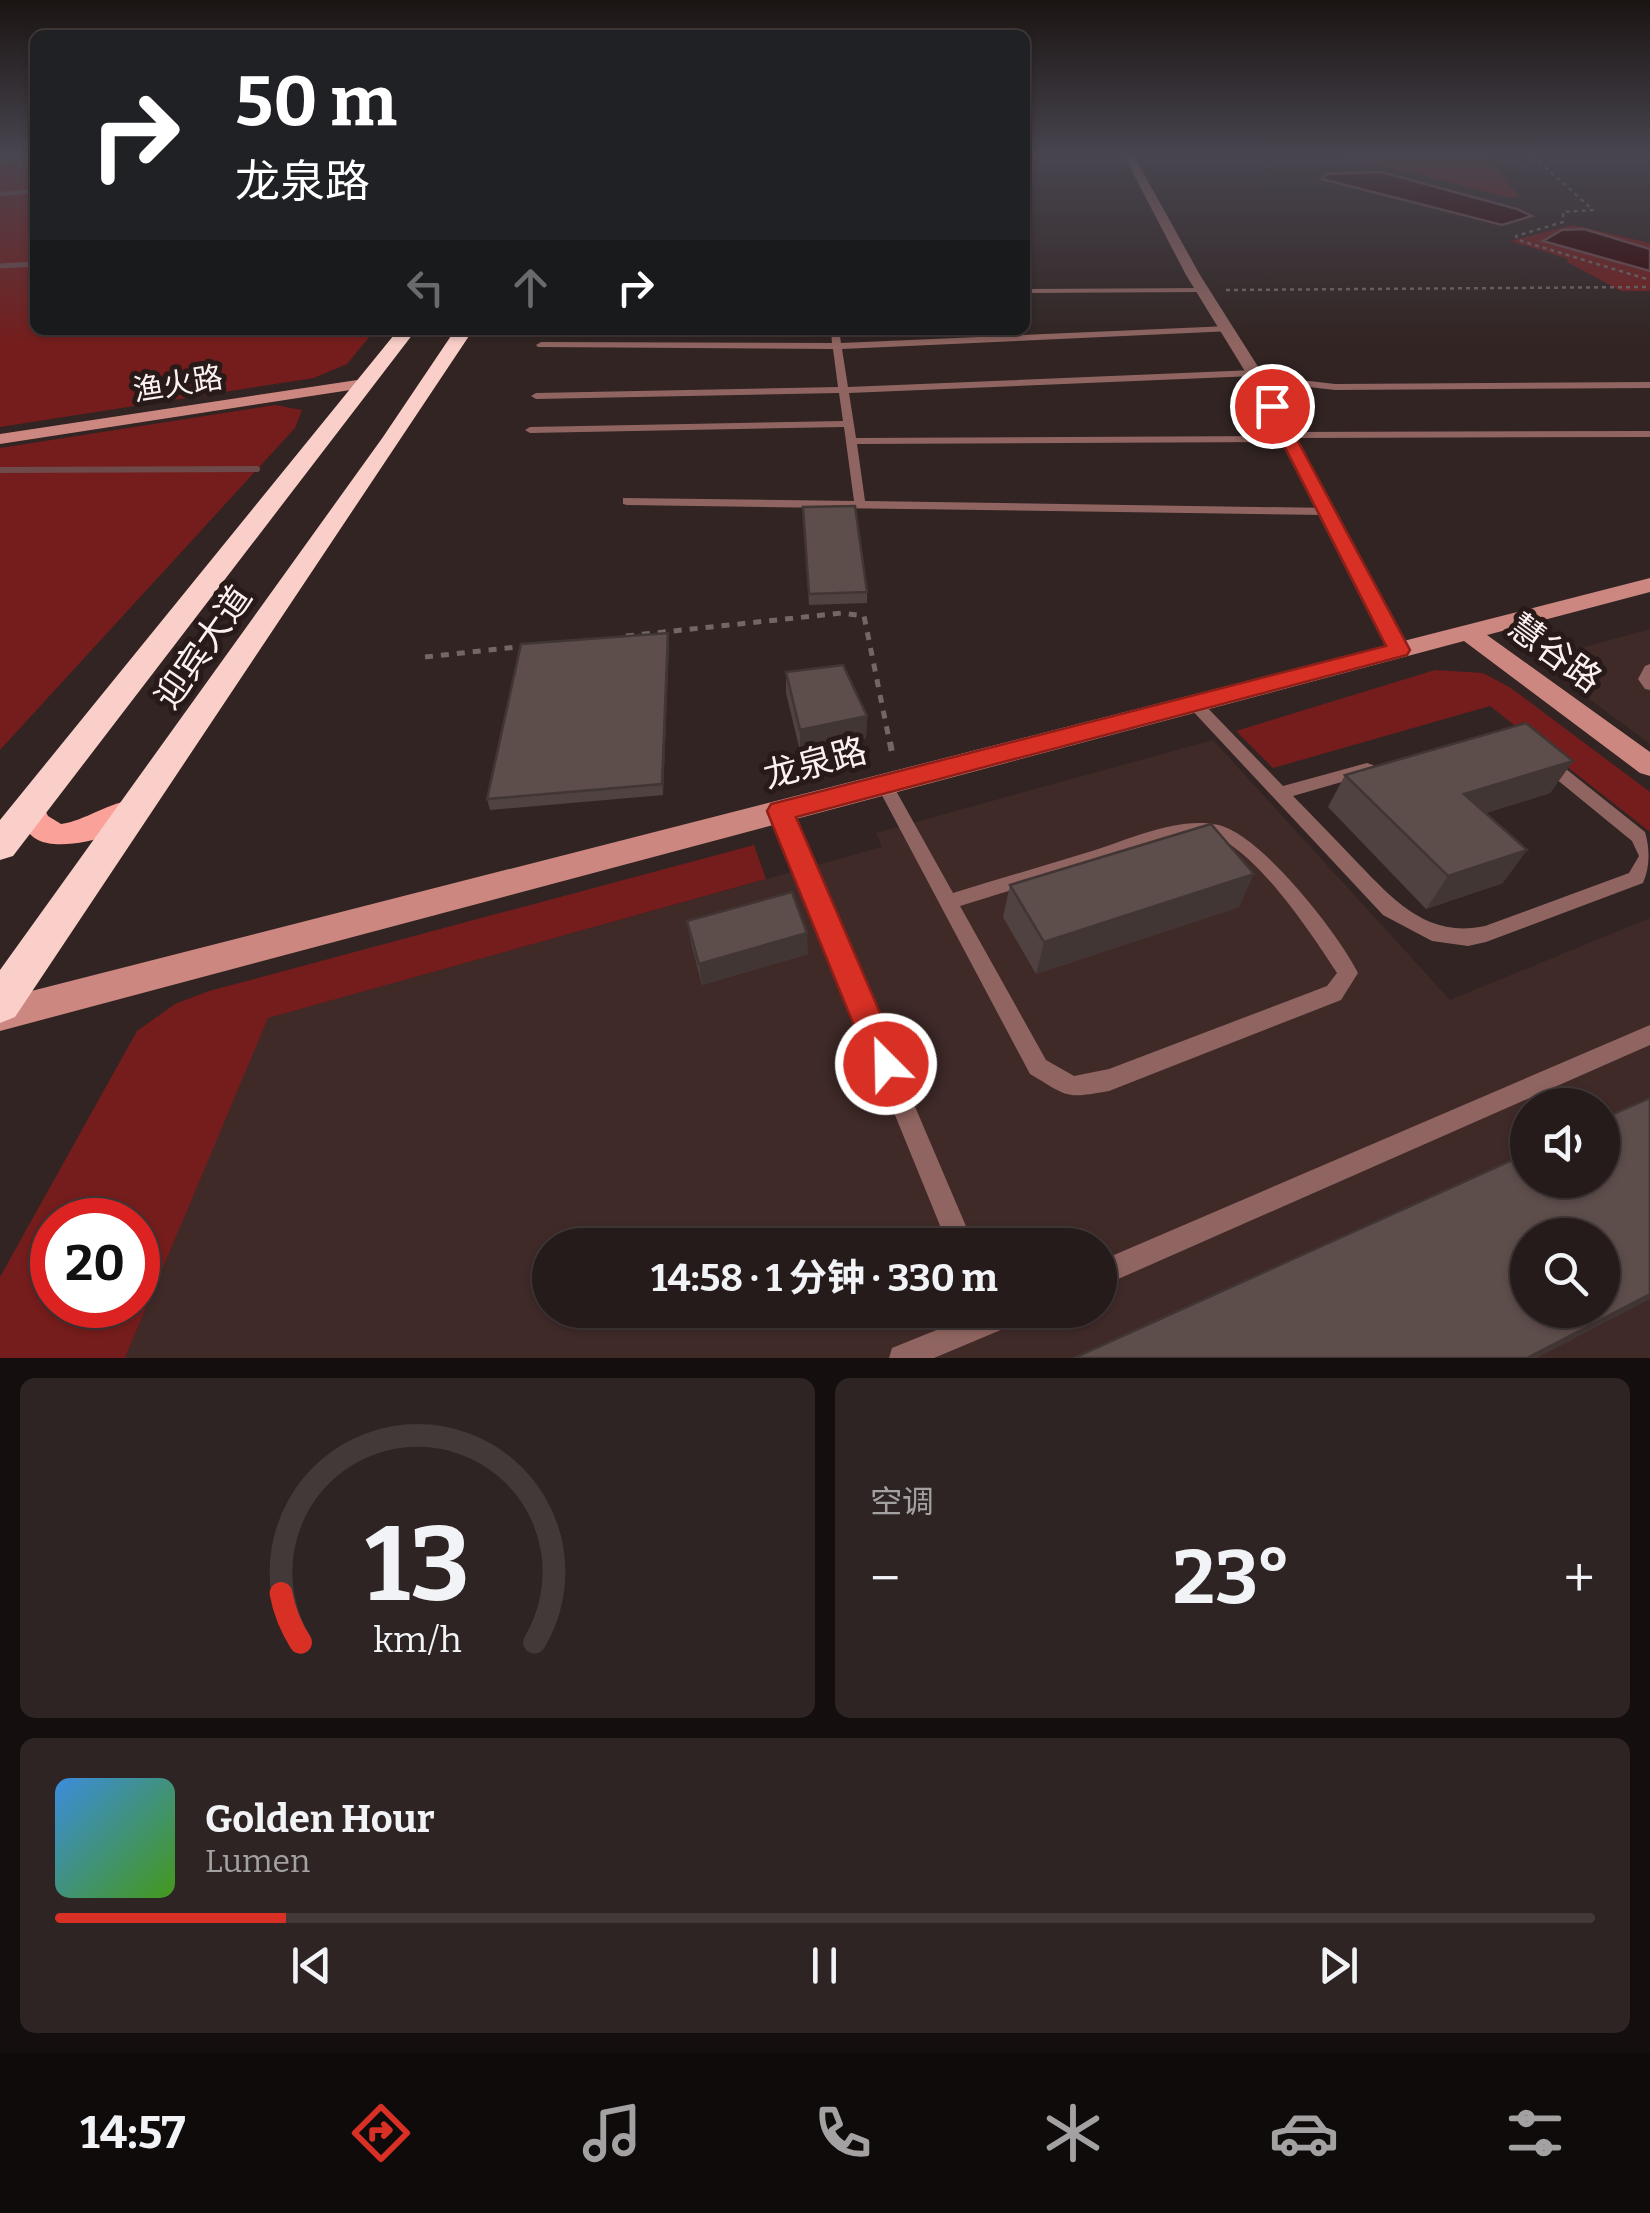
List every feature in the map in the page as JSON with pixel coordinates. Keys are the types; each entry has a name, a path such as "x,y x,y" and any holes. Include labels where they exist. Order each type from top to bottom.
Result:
{"highway":[{"name":"迎宾大道","path":"0,846 403,335"},
{"name":"迎宾大道","path":"0,1004 461,335"}],"main road":[{"path":"30,808 36,826 49,835 74,835 135,810"}],"street":[{"path":"1163,219 1256,376 1399,650"},
{"name":"渔火路","path":"0,439 364,384"},
{"name":"龙泉路","path":"0,1014 1650,584"},
{"name":"慧谷路","path":"1468,632 1650,766"}],"lane":[{"path":"1030,291 1203,290"},
{"path":"541,345 838,346 1228,329"},
{"path":"837,335 860,504"},
{"path":"536,396 1256,376 1335,387 1650,385"},
{"path":"530,430 848,424"},
{"path":"851,441 1650,434"},
{"path":"627,502 1326,510"},
{"path":"1650,669 1646,678 1650,686"},
{"path":"1194,703 1390,909 1432,933 1468,938 1636,878 1644,868 1648,856 1639,838 1531,753"},
{"path":"1279,793 1394,761"},
{"path":"890,782 948,902 1038,1067 1072,1087 1109,1080 1334,994 1348,974 1331,947 1252,854 1229,835 1200,829 1170,834 948,902"},
{"path":"780,811 954,1228"},
{"path":"1117,1267 1650,1035"},
{"path":"902,1358 965,1328"}],"path":[{"path":"1563,219 1516,236 1518,240 1650,280"},
{"path":"1203,290 1650,288"},
{"path":"624,636 842,614 864,616 890,782"},
{"path":"425,657 544,644"}],"shaded area":[{"path":"0,219 30,219 30,335 371,335 347,364 314,378 0,427"},
{"path":"1480,219 1521,219 1502,225"},
{"path":"1573,225 1650,243 1650,291 1621,291 1567,262 1568,259 1510,241"},
{"path":"1584,229 1650,249 1650,271 1543,241 1562,230"},
{"path":"275,405 302,410 295,428 0,750 0,448"},
{"path":"1650,629 1650,744 1541,663 1548,657"},
{"path":"1435,670 1483,673 1511,688 1650,792 1650,832 1490,706 1273,768 1236,731"},
{"path":"1213,740 1450,1000 1650,918 1650,1358 125,1358 138,1328 160,1328 160,1274 267,1018 882,847 876,833"},
{"path":"754,845 766,879 268,1018 160,1275 160,1198 44,1198 137,1031 175,1004 209,991"},
{"path":"30,1223 30,1328 138,1328 125,1358 0,1358 0,1277"}],"building":[{"path":"855,506 867,592 809,594 803,507"},
{"path":"668,633 662,784 487,799 521,644"},
{"path":"843,665 867,716 800,730 786,672"},
{"path":"1526,723 1573,761 1464,794 1527,850 1448,876 1345,775"},
{"path":"1211,824 1254,874 1044,942 1010,885"},
{"path":"792,892 807,933 699,964 687,921"},
{"path":"1650,1098 1650,1294 1620,1310 1620,1218 1510,1218 1510,1328 1585,1328 1527,1358 1074,1358 1510,1161 1510,1198 1620,1198 1620,1111"}],"waterway":[{"path":"0,266 30,264"},
{"path":"0,470 257,469"}],"route":[{"path":"886,1064 780,811 1399,650 1272,406"}]}
